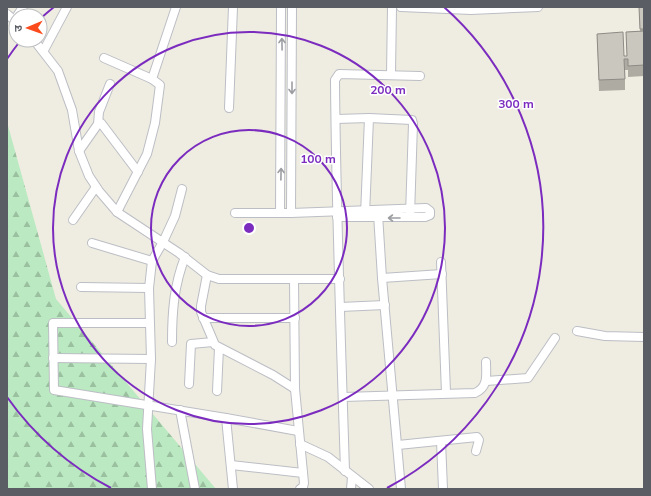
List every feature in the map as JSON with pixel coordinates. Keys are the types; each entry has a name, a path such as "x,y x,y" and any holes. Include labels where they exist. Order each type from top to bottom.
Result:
{"street":[{"path":"67,7 44,50 58,70 72,110 78,151 89,176 96,187 117,212 185,257 207,275 219,279 340,279"},
{"path":"152,79 176,7"},
{"path":"229,108 233,7"},
{"path":"280,213 281,7"},
{"path":"292,7 292,213"},
{"path":"391,74 392,7"},
{"path":"400,7 538,7"},
{"path":"104,58 152,79 160,85 148,151 117,212"},
{"path":"345,471 340,279 336,214 336,80 339,74 391,74 420,76"},
{"path":"78,151 98,124 99,112 110,84"},
{"path":"365,214 369,118"},
{"path":"234,213 410,214 413,121 409,119 336,119"},
{"path":"98,124 103,124 138,172"},
{"path":"73,220 96,187"},
{"path":"152,489 147,429 150,406 151,359 149,288 152,260 163,242 175,216 182,189"},
{"path":"378,214 382,278 402,489"},
{"path":"92,243 152,260"},
{"path":"172,342 173,300 178,275 185,257"},
{"path":"441,262 446,393"},
{"path":"382,278 442,274"},
{"path":"207,275 201,306 202,318 216,345 217,392"},
{"path":"294,279 295,389 303,473 303,487 300,489"},
{"path":"81,287 149,288"},
{"path":"340,307 385,305"},
{"path":"202,318 295,318"},
{"path":"149,323 53,323 53,389 55,391 180,410 298,431"},
{"path":"577,331 605,336 644,337"},
{"path":"486,382 528,378 555,338"},
{"path":"190,384 191,344 216,345 273,374 295,389"},
{"path":"53,358 151,359"},
{"path":"343,397 475,393 482,389 486,382 486,362"},
{"path":"180,410 194,489"},
{"path":"226,418 233,489"},
{"path":"398,444 478,437 476,451"},
{"path":"441,441 445,488"},
{"path":"300,444 328,458 369,489"},
{"path":"231,465 303,473"},
{"path":"351,489 352,476"}],"green space":[{"path":"7,122 56,299 216,489 7,489"}],"building":[{"path":"639,7 644,7 644,29 640,29"},
{"path":"644,31 644,65 628,66 628,59 624,59 625,79 599,80 597,34 623,32 624,56 627,56 626,32"}]}
